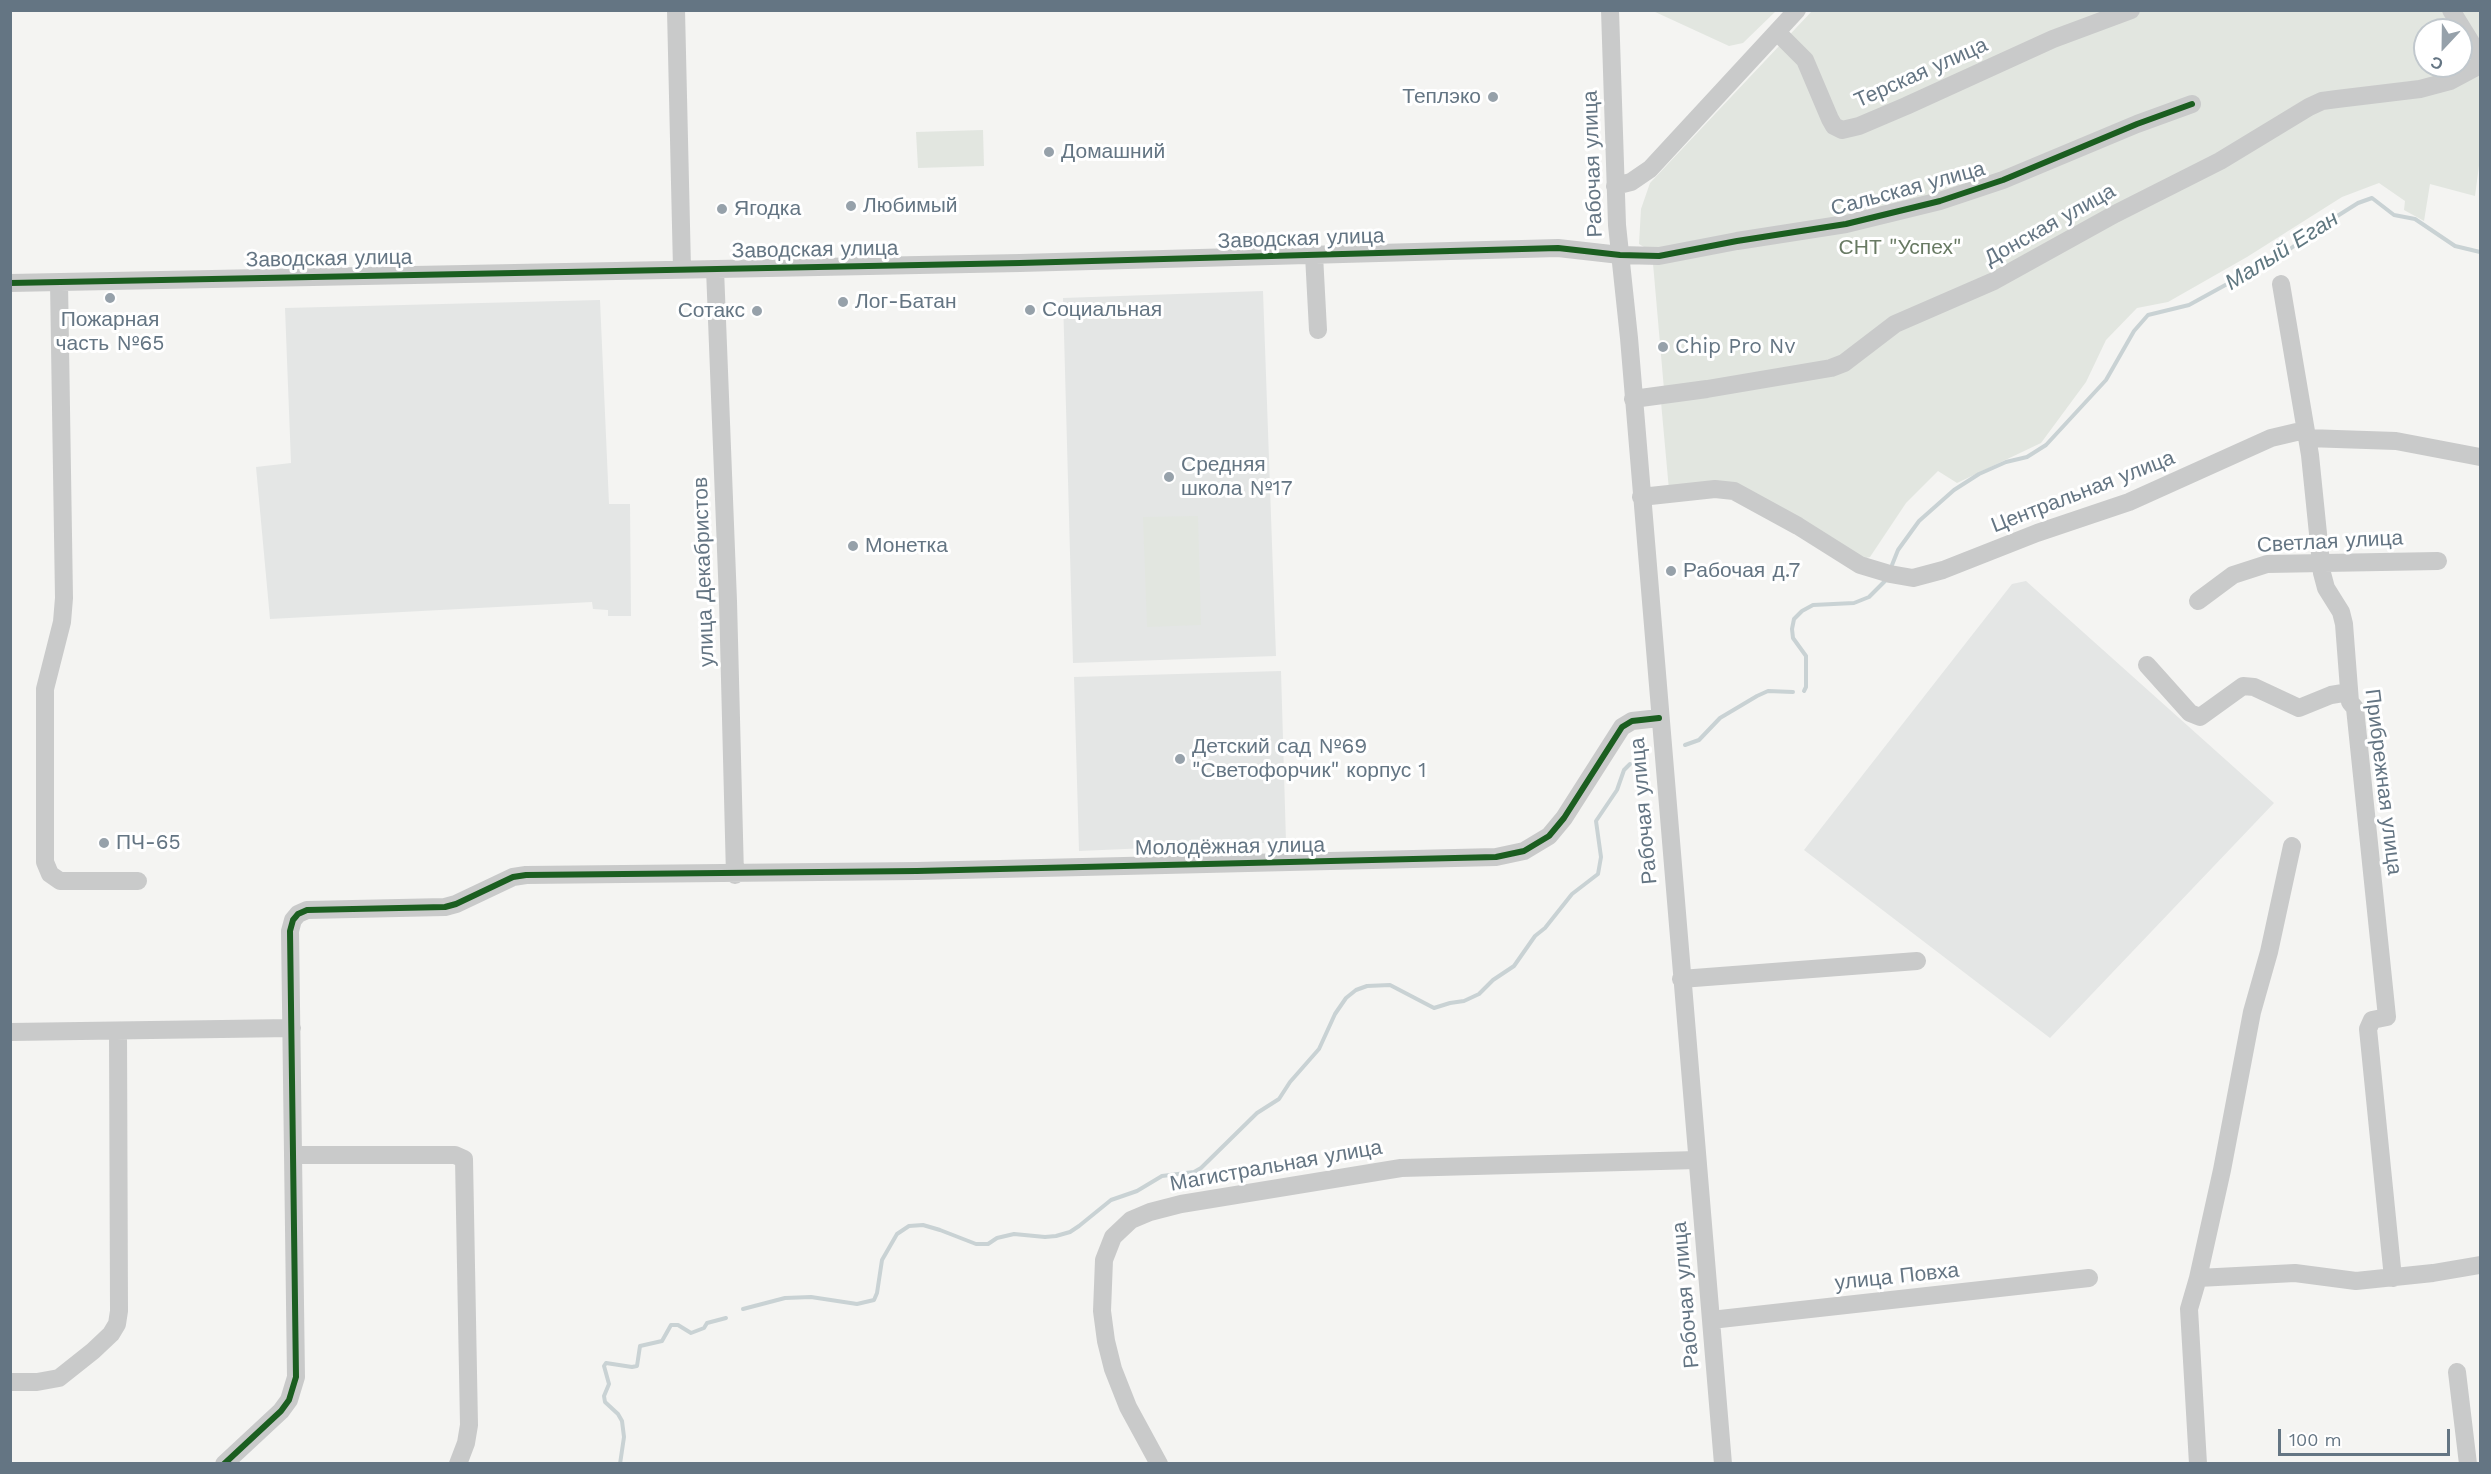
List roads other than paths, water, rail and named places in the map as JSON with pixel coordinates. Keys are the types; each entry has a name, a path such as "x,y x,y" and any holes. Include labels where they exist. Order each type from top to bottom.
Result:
{"street":[{"path":"676,10 682,269"},
{"name":"Рабочая улица","path":"1610,10 1615,186 1620,255 1723,1464"},
{"path":"1615,186 1631,182 1650,169 1797,10"},
{"name":"Терская улица","path":"1777,32 1805,60 1830,119 1834,126 1842,130 1859,126 1906,106 2053,39 2131,10"},
{"path":"2451,12 2481,57"},
{"name":"Донская улица","path":"1633,399 1670,396 1831,368 1844,363 1894,324 1994,281 2115,214 2220,161 2308,107 2322,101 2420,89 2450,81 2481,65"},
{"name":"Сальская улица","path":"1620,255 1659,256 1846,224 1940,201 2003,180 2137,124 2192,104"},
{"name":"Заводская улица","path":"10,283 715,269 1558,248 1620,255"},
{"path":"1314,255 1318,330"},
{"name":"улица Декабристов","path":"715,269 728,601 735,874"},
{"path":"59,282 64,598 62,622 45,688 45,862 50,874 60,880 138,881"},
{"name":"Прибрежная улица","path":"2281,284 2306,434 2321,563 2326,588 2344,624 2349,692 2355,708 2387,1017 2372,1020 2368,1029 2393,1278"},
{"name":"Центральная улица","path":"1641,497 1715,489 1734,491 1798,526 1843,556 1873,570 1913,578 1943,570 2037,533 2129,502 2271,438 2306,434 2396,441 2481,457"},
{"name":"Светлая улица","path":"2199,601 2233,575 2256,566 2438,561"},
{"path":"2146,665 2190,713 2200,717 2243,686 2254,687 2300,708 2331,695 2349,692"},
{"name":"Молодёжная улица","path":"224,1464 281,1411 294,1389 296,1377 290,932 293,920 298,914 307,910 445,907 513,877 526,875 735,874 1496,857 1524,851 1549,836 1564,818 1622,727 1632,721 1659,718"},
{"path":"2198,1464 2189,1309 2230,1132 2252,1012 2269,952 2292,846"},
{"path":"1681,979 1917,961"},
{"path":"10,1032 292,1028"},
{"path":"10,1383 59,1378 93,1351 111,1334 117,1324 119,1311 118,1031"},
{"path":"293,1155 455,1155 464,1160 469,1425 466,1443 458,1464"},
{"name":"Магистральная улица","path":"1159,1464 1128,1407 1113,1369 1102,1311 1104,1260 1113,1237 1131,1220 1150,1212 1181,1204 1401,1168 1697,1160"},
{"path":"2198,1278 2295,1273 2356,1281 2458,1270 2481,1265"},
{"name":"улица Повха","path":"1711,1320 2089,1278"},
{"path":"2457,1372 2468,1464"}],"waterway":[{"name":"Малый Еган","path":"1892,565 1898,550 1919,521 1954,490 1979,474 2006,462 2027,457 2046,445 2106,380 2134,331 2148,315 2189,305 2249,272 2265,267 2358,203 2372,198 2394,215 2415,219 2455,246 2480,252"},
{"name":"Малый Еган","path":"1804,691 1806,656 1793,638 1794,619 1813,605 1854,603 1869,597 1885,581"},
{"name":"Малый Еган","path":"1685,745 1699,740 1720,718 1757,696 1768,691 1793,692"},
{"name":"Малый Еган","path":"743,1309 785,1298 811,1297 857,1304 874,1300 882,1260 897,1234 909,1226 923,1225 976,1244 988,1244 997,1238 1014,1234 1056,1236 1070,1232 1111,1200 1137,1191 1162,1176 1194,1172 1201,1168 1257,1113 1279,1099 1290,1082 1319,1049 1335,1014 1346,998 1356,990 1367,986 1390,985 1434,1008 1464,1001 1479,994 1493,980 1514,966 1535,936 1545,928 1572,894 1598,874 1601,857 1596,821 1617,790 1624,770 1630,764"},
{"name":"Малый Еган","path":"620,1464 624,1437 622,1421 605,1402 604,1396 609,1384 604,1366 606,1363 637,1366 640,1346 662,1341 671,1325 678,1325 691,1333 704,1328 707,1323 726,1318"}],"place":[{"name":"Теплэко","path":"1493,97"},
{"name":"Домашний","path":"1049,152"},
{"name":"Любимый","path":"851,206"},
{"name":"Ягодка","path":"722,209"},
{"name":"Пожарная часть №65","path":"110,298"},
{"name":"Лог-Батан","path":"843,302"},
{"name":"Социальная","path":"1030,310"},
{"name":"Сотакс","path":"757,311"},
{"name":"Chip Pro Nv","path":"1663,347"},
{"name":"Средняя школа №17","path":"1169,477"},
{"name":"Монетка","path":"853,546"},
{"name":"Рабочая д.7","path":"1671,571"},
{"name":"Детский сад №69 \"Светофорчик\" корпус 1","path":"1180,759"},
{"name":"ПЧ-65","path":"104,843"}],"park label":[{"name":"СНТ \"Успех\"","path":"1900,248"}]}
